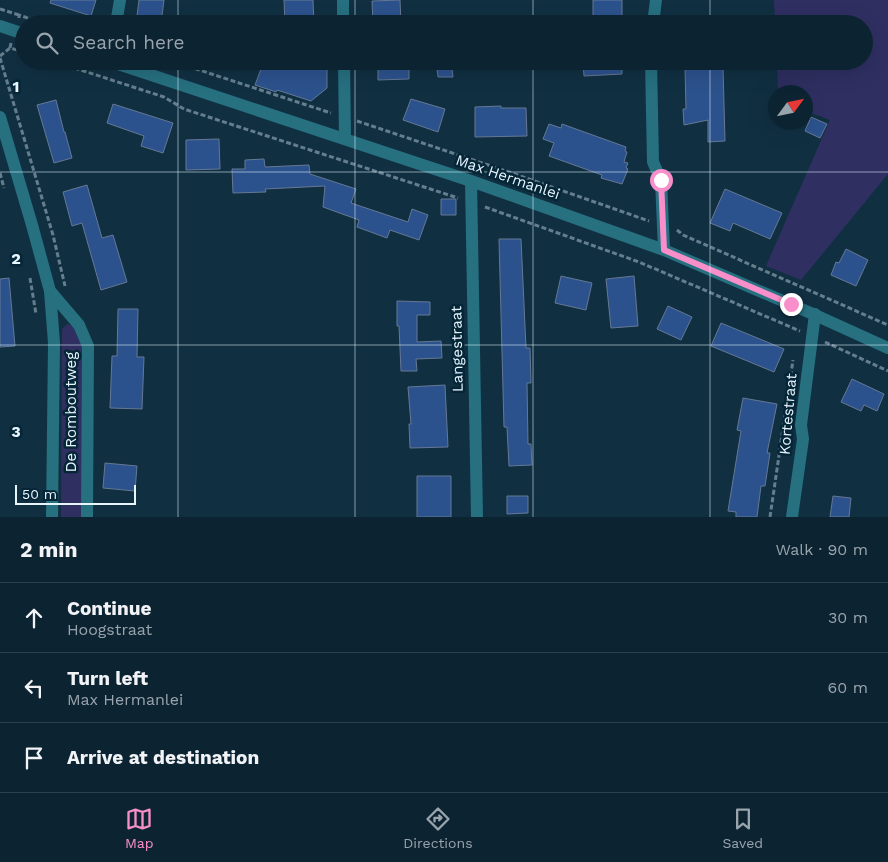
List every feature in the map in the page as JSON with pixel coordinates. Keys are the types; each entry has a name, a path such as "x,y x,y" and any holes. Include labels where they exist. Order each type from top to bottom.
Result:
{"street":[{"path":"118,15 120,0"},
{"path":"343,0 343,15"},
{"path":"654,15 656,0"},
{"path":"0,26 15,31"},
{"name":"Max Hermanlei","path":"136,70 471,181 664,250 815,314 888,348"},
{"path":"344,70 345,139"},
{"path":"651,70 653,162 661,180 664,250"},
{"name":"De Romboutweg","path":"0,117 50,291 54,344 52,517"},
{"name":"Langestraat","path":"471,181 477,517"},
{"name":"De Romboutweg","path":"50,291 79,325 88,346 87,517"},
{"name":"Kortestraat","path":"792,517 804,439 801,425 815,314"}],"path":[{"path":"0,9 19,15"},
{"path":"10,48 0,57 14,103"},
{"path":"80,70 164,97 184,108 463,200"},
{"path":"200,70 336,114"},
{"path":"354,120 648,221 654,221"},
{"path":"0,173 5,190"},
{"path":"477,204 638,262 803,332"},
{"path":"676,227 683,235 888,325"},
{"path":"29,273 37,320"},
{"path":"796,339 798,330"},
{"path":"822,341 888,370"},
{"path":"770,517 794,358"}],"shaded area":[{"path":"774,0 888,0 888,174 801,280 766,266 830,120 813,114 813,85 778,85 777,70 873,70 873,15 775,15"},
{"path":"67,324 73,326 83,348 82,517 61,517 62,329"}],"building":[{"path":"51,0 96,0 91,15 50,3"},
{"path":"139,0 164,0 162,15 137,15"},
{"path":"284,0 313,0 314,15 285,15"},
{"path":"400,0 401,15 373,15 372,1"},
{"path":"593,0 622,0 622,15 593,15"},
{"path":"261,70 327,70 327,88 311,101 255,85"},
{"path":"378,70 409,70 409,79 378,80"},
{"path":"437,70 452,70 453,77 438,77"},
{"path":"584,70 622,70 622,74 584,76"},
{"path":"685,70 723,70 725,141 708,142 708,120 684,125 683,109 686,109"},
{"path":"411,99 445,109 438,132 403,120"},
{"path":"56,100 72,158 54,163 37,105"},
{"path":"113,104 173,123 163,153 141,146 144,136 107,123"},
{"path":"501,106 501,108 526,108 527,136 475,137 475,107"},
{"path":"813,118 827,124 820,138 805,131 813,130"},
{"path":"549,124 561,128 562,124 626,147 625,151 627,152 624,162 628,163 626,168 628,169 622,184 601,178 602,175 549,156 554,143 543,139"},
{"path":"219,139 220,169 186,170 186,140"},
{"path":"264,159 265,167 309,165 310,174 356,189 351,203 408,222 412,209 428,215 419,240 390,230 387,238 357,227 359,220 323,207 325,186 265,189 266,192 233,193 232,169 245,169 245,160"},
{"path":"87,185 102,238 113,235 127,282 101,290 82,223 72,226 63,192"},
{"path":"725,189 782,213 770,239 733,223 730,231 710,223"},
{"path":"441,199 456,199 456,215 441,215"},
{"path":"499,239 521,239 526,348 530,348 531,383 527,383 528,444 531,444 532,465 509,466 507,427 504,427"},
{"path":"846,249 868,260 856,286 831,275 836,262 839,263"},
{"path":"561,276 592,283 586,310 555,303"},
{"path":"634,276 638,326 611,328 606,279"},
{"path":"9,278 15,346 0,347 0,279"},
{"path":"397,301 430,302 430,315 417,315 417,342 441,341 442,358 416,359 417,371 401,371"},
{"path":"668,306 692,317 681,340 657,329"},
{"path":"118,309 138,309 137,357 144,357 142,409 110,408 112,356 117,356"},
{"path":"721,323 784,349 774,372 711,346"},
{"path":"852,379 884,394 877,411 864,405 861,411 841,402"},
{"path":"445,385 448,447 410,448 409,424 411,424 408,387"},
{"path":"743,398 777,404 767,453 770,453 765,486 761,486 757,517 736,517 736,512 728,511 741,431 737,430"},
{"path":"105,463 137,466 135,491 103,488"},
{"path":"417,476 451,476 451,517 417,517"},
{"path":"507,496 528,496 528,513 507,514"},
{"path":"833,496 851,498 849,517 830,517"}],"route":[{"path":"661,180 664,250 791,304"}]}
